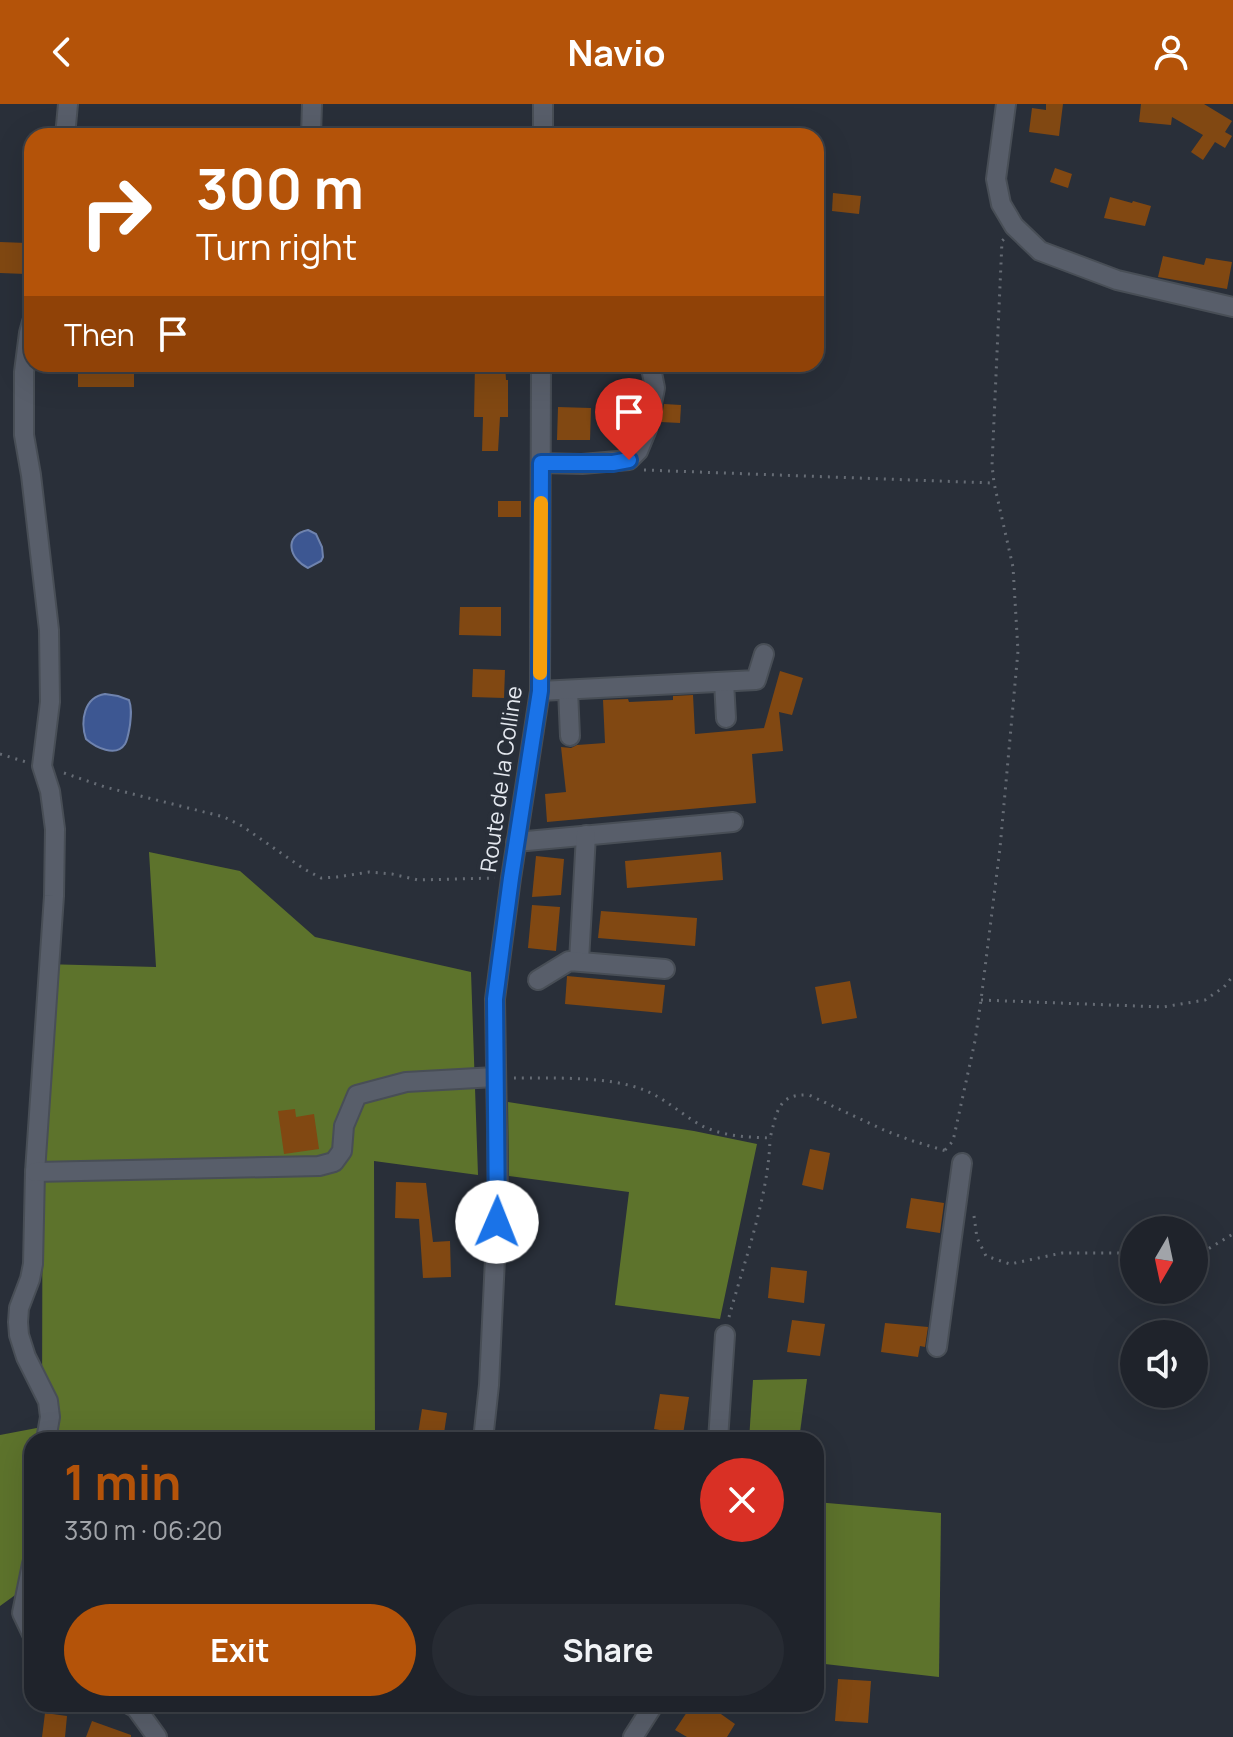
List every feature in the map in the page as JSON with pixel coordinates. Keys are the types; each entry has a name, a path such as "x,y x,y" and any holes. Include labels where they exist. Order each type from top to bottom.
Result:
{"street":[{"path":"66,128 68,104"},
{"path":"311,128 312,104"},
{"path":"543,104 543,128"},
{"path":"1006,104 996,179 1001,204 1014,226 1040,251 1117,280 1233,307"},
{"path":"24,372 23,425 49,630 50,702 42,766 50,791 55,829 54,896 35,1172 33,1264 19,1308 18,1322 26,1357 48,1401 47,1432"},
{"name":"Route de la Colline","path":"484,1432 498,1195 495,999 540,691 541,372"},
{"path":"541,463 629,460 638,451 647,429 655,388 652,372"},
{"path":"540,691 756,680 764,654"},
{"path":"724,682 726,718"},
{"path":"568,690 570,736"},
{"path":"516,842 733,822"},
{"path":"579,961 586,835"},
{"path":"538,980 569,961 665,969"},
{"path":"35,1172 319,1166 334,1162 342,1151 344,1126 357,1095 406,1082 495,1077"},
{"path":"937,1347 962,1163"},
{"path":"719,1432 725,1335"},
{"path":"139,1712 157,1737"},
{"path":"633,1737 649,1712"}],"path":[{"path":"945,1150 953,1141 981,1000 1000,848 1018,651 1013,567 992,465 1002,241 1014,226"},
{"path":"639,470 994,483"},
{"path":"0,754 105,787 224,817 321,878 369,872 418,880 511,878"},
{"path":"981,1000 1163,1007 1205,1000 1224,987 1233,976"},
{"path":"495,1077 615,1083 658,1096 698,1124 738,1136 770,1138"},
{"path":"725,1335 761,1200 770,1138 778,1108 787,1097 809,1095 886,1131 945,1150 962,1163"},
{"path":"972,1203 977,1238 986,1256 996,1260 1010,1264 1062,1253 1120,1253"},
{"path":"1208,1249 1233,1234"}],"green space":[{"path":"149,852 240,871 315,937 471,972 478,1175 374,1161 375,1432 24,1432 24,1579 18,1593 0,1606 0,1435 42,1427 43,964 156,967"},
{"path":"508,1102 757,1144 720,1319 615,1305 629,1192 509,1176"},
{"path":"807,1379 800,1432 750,1432 753,1380"},
{"path":"824,1503 941,1513 939,1677 824,1664"}],"water":[{"path":"308,530 316,534 323,557 308,568 296,559 292,542"},
{"path":"105,694 129,700 131,706 127,740 121,748 111,751 86,739 84,732 88,705"}],"building":[{"path":"1046,104 1063,104 1059,136 1029,132 1032,108 1046,110"},
{"path":"1141,104 1204,104 1232,121 1225,132 1232,136 1225,148 1215,142 1203,160 1191,152 1203,135 1172,117 1171,125 1139,122"},
{"path":"1055,168 1072,174 1068,188 1050,182"},
{"path":"833,193 861,196 859,214 832,211"},
{"path":"1110,197 1151,206 1145,226 1104,218"},
{"path":"0,242 24,243 24,274 0,273"},
{"path":"1163,256 1204,265 1206,258 1232,262 1227,289 1158,277"},
{"path":"78,372 134,372 134,387 78,387"},
{"path":"475,372 506,372 508,417 500,417 498,451 482,451 483,417 474,417"},
{"path":"664,404 681,405 680,423 661,422"},
{"path":"558,407 591,408 590,440 557,440"},
{"path":"498,501 521,501 521,517 498,517"},
{"path":"460,607 501,607 501,636 459,635"},
{"path":"473,669 505,670 504,698 472,697"},
{"path":"780,671 803,678 792,715 779,712 783,751 752,754 756,803 547,822 545,794 566,792 561,747 605,743 603,700 673,700 673,696 693,695 695,734 764,728"},
{"path":"721,852 723,880 627,888 625,861"},
{"path":"536,856 564,859 561,895 532,897"},
{"path":"532,905 560,907 556,951 528,948"},
{"path":"601,911 697,918 695,946 598,938"},
{"path":"567,976 665,985 662,1013 565,1004"},
{"path":"850,981 857,1018 822,1024 815,987"},
{"path":"295,1109 296,1117 314,1114 319,1149 284,1154 278,1111"},
{"path":"810,1149 830,1153 823,1190 802,1185"},
{"path":"396,1182 426,1183 433,1242 450,1241 451,1277 423,1278 419,1219 395,1218"},
{"path":"911,1198 944,1203 940,1233 906,1228"},
{"path":"771,1267 807,1271 804,1303 768,1298"},
{"path":"792,1320 825,1324 820,1356 787,1352"},
{"path":"885,1323 928,1327 925,1347 920,1346 918,1357 881,1352"},
{"path":"660,1394 689,1397 683,1432 654,1429"},
{"path":"422,1409 447,1413 444,1432 418,1432"},
{"path":"838,1679 871,1681 868,1723 835,1721"},
{"path":"687,1712 718,1712 735,1724 727,1737 687,1737 675,1730"},
{"path":"45,1713 67,1716 65,1737 42,1737"},
{"path":"92,1721 131,1735 131,1737 86,1737"}],"slow traffic":[{"path":"540,673 541,503"}],"route":[{"path":"497,1222 495,999 540,691 541,463 613,463 629,460"}]}
